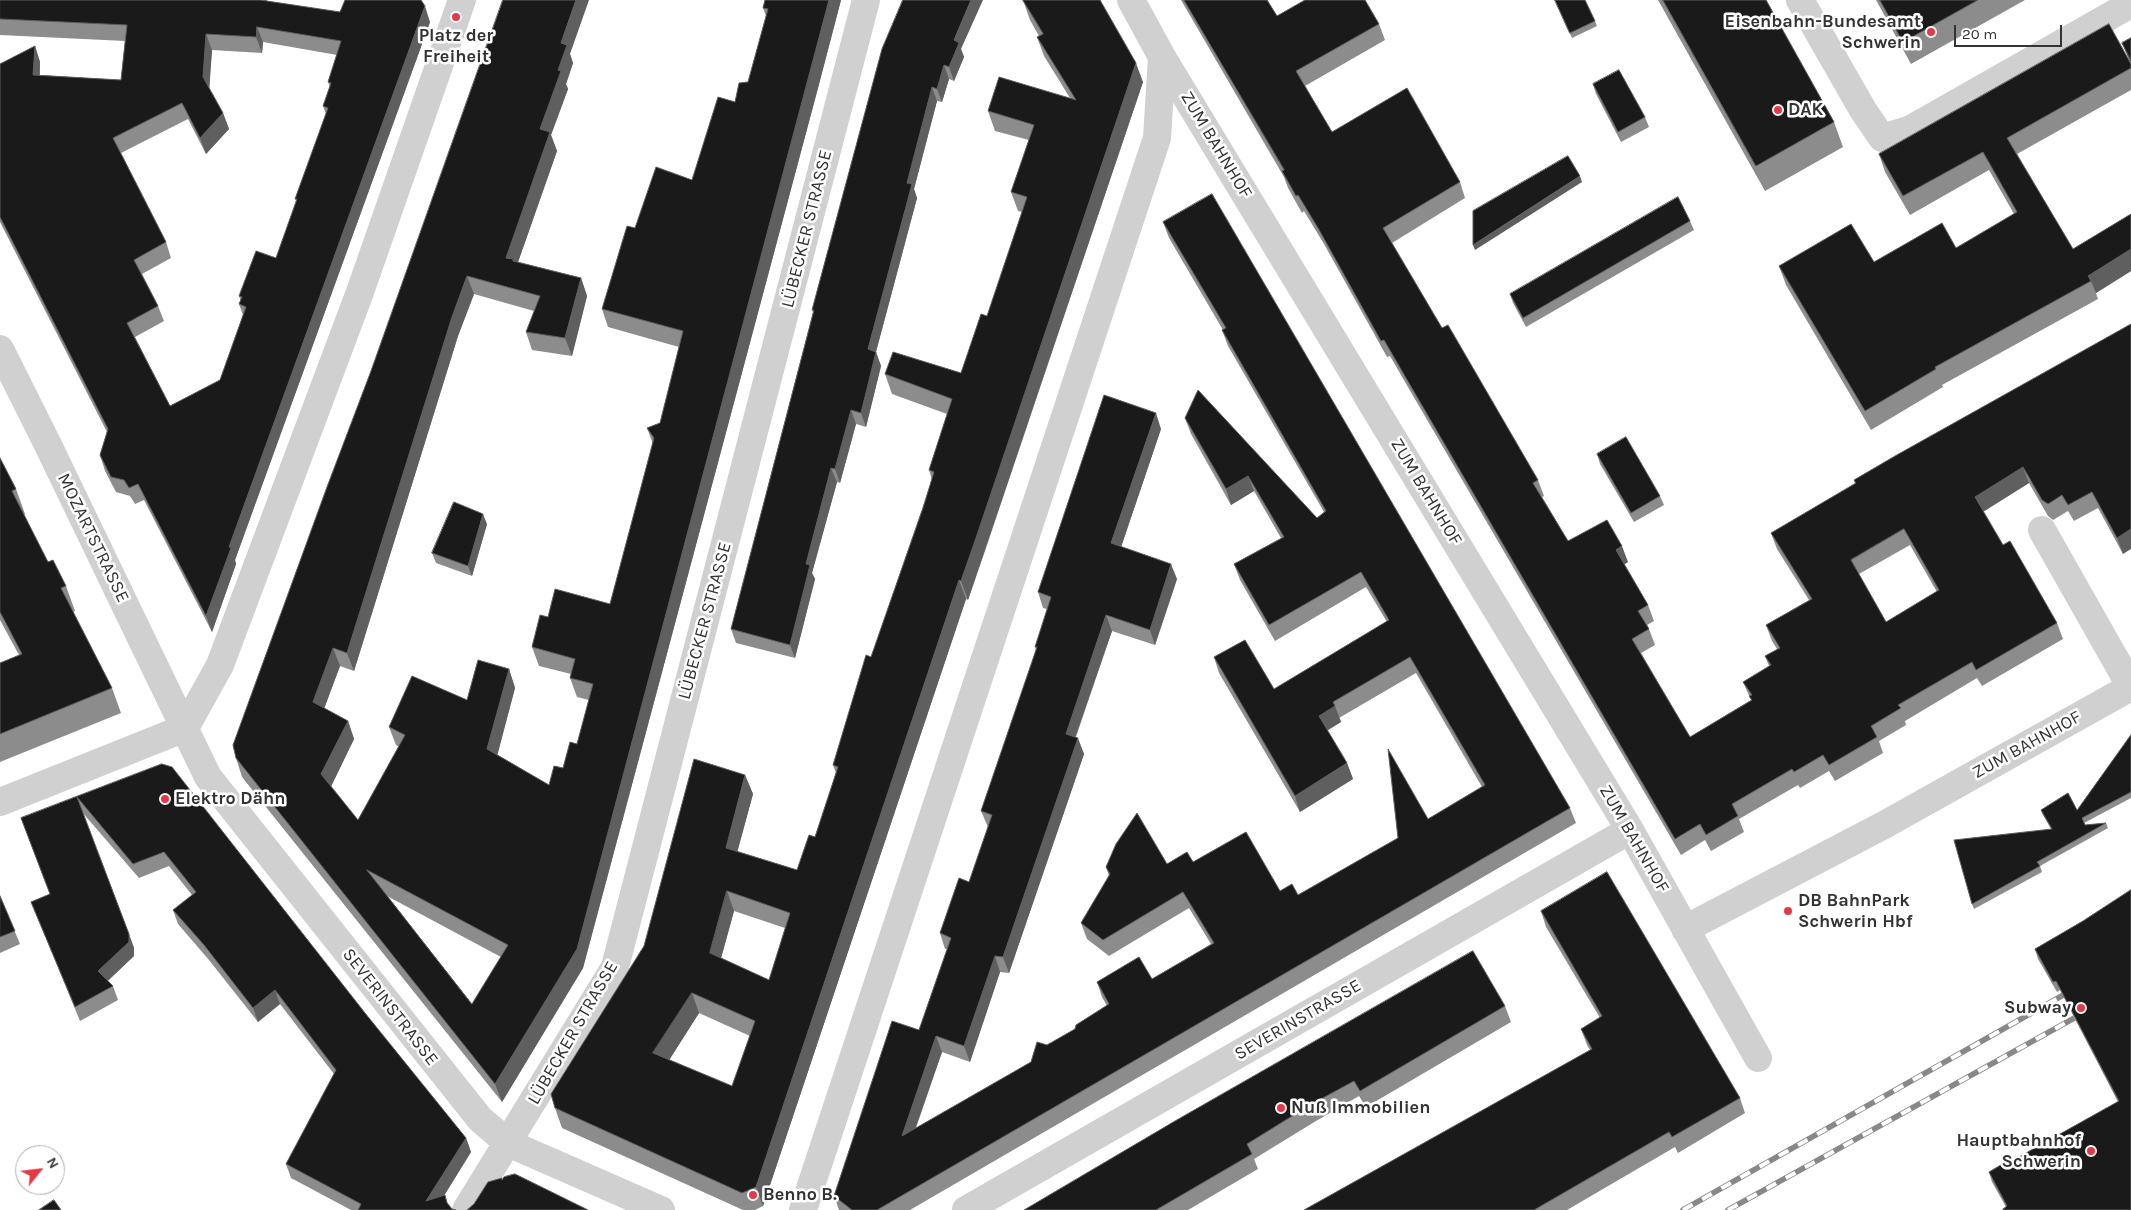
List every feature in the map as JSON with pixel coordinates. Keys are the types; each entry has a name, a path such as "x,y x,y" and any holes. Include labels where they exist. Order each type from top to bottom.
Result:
{"street":[{"path":"0,802 185,728 220,665 360,292 462,0"},
{"name":"LÜBECKER STRASSE","path":"466,1210 615,966 866,0"},
{"name":"ZUM BAHNHOF","path":"1131,0 1162,57 1630,830 1758,1058"},
{"path":"1800,0 1863,110 1882,138 1911,130 2131,4"},
{"path":"803,1210 1157,138 1162,57"},
{"name":"MOZARTSTRASSE","path":"0,349 185,728"},
{"name":"ZUM BAHNHOF","path":"1685,929 1884,825 2131,687 2042,530"},
{"name":"SEVERINSTRASSE","path":"185,728 208,777 480,1120 508,1143 660,1210"},
{"name":"SEVERINSTRASSE","path":"966,1210 1630,830"}],"building":[{"path":"0,0 260,0 340,12 345,0 421,0 425,6 229,547 231,548 206,616 138,484 129,488 124,480 111,477 100,455 108,429 0,217 0,64 35,46 33,75 121,80 127,25 0,19","holes":["257,27 341,41 328,82 331,83 323,106 328,108 276,258 256,251 239,296 242,297 239,304 246,307 220,380 170,406 127,323 158,306 134,260 166,242 113,138 182,103 200,138 223,113 203,77 206,34 256,37"]},
{"path":"503,0 576,0 561,43 567,45 558,70 561,71 540,129 550,132 506,258 581,278 565,338 526,332 540,296 467,276 452,317 347,653 333,648 313,702 348,721 321,774 358,820 405,735 389,727 412,676 467,700 478,660 509,669 487,749 549,785 554,766 563,768 570,742 577,744 593,684 570,678 575,659 532,647 540,615 548,617 555,589 610,604 654,438 647,428 660,423 683,331 602,309 627,226 635,228 656,167 692,180 718,97 735,102 739,83 748,82 768,9 763,8 765,0 829,0 577,949 495,1084 236,758 233,745 371,371","holes":["367,870 508,945 472,1004"]},
{"path":"903,0 971,0 954,40 959,43 949,67 944,65 937,89 932,87 907,183 912,184 868,349 876,352 861,413 851,410 835,469 831,468 806,564 810,565 790,645 731,629 814,310 812,310 882,49"},
{"path":"1023,0 1100,0 1136,63 977,535 961,581 959,580 756,1187 742,1193 555,1108 551,1094 644,946 694,759 745,775 726,848 797,870 809,835 815,837 838,767 833,765 866,655 871,657 923,508 934,472 929,470 952,399 885,374 893,352 961,373 981,314 987,316 1027,197 1011,192 1034,125 988,111 999,77 1076,100 1037,37 1043,34","holes":["727,891 790,913 769,980 710,953","692,993 755,1021 732,1086 653,1053"]},
{"path":"1184,0 1267,0 1277,16 1305,0 1365,0 1379,24 1296,71 1332,132 1407,88 1460,182 1383,228 1442,328 1448,325 1538,480 1533,483 1568,541 1607,520 1622,546 1616,550 1648,605 1638,611 1649,629 1632,639 1690,737 1752,700 1749,696 1752,695 1743,682 1771,665 1765,656 1780,648 1766,625 1812,599 1771,533 1856,483 1854,480 1895,456 2131,324 2131,529 2117,538 2092,492 2068,505 2062,495 2048,504 2042,500 2023,467 1975,497 2003,545 2010,541 2057,623 1976,670 1972,662 1898,705 1901,708 1871,726 1877,737 1829,765 1823,755 1794,772 1792,769 1732,804 1738,816 1706,835 1700,824 1675,839 1384,340 1381,341 1318,228 1298,195 1296,196 1282,171 1284,170","holes":["1904,529 1939,590 1886,622 1851,560"]},
{"path":"1555,0 1585,0 1595,21 1570,33"},
{"path":"1663,0 1766,0 1834,122 1756,166"},
{"path":"1880,0 1978,0 1903,42"},
{"path":"2109,24 2131,64 2131,68 2007,138 2073,249 2131,214 2131,249 2088,276 2091,281 1935,367 1936,369 1865,411 1779,266 1851,224 1874,262 1942,223 1956,248 2017,212 1983,152 1903,196 1879,154"},
{"path":"2131,38 2131,61 2122,43"},
{"path":"1619,70 1645,117 1618,132 1593,84"},
{"path":"1568,156 1580,176 1473,245 1473,211"},
{"path":"1212,194 1570,808 877,1210 852,1210 834,1196 892,1021 919,1030 951,938 940,933 959,878 969,882 992,815 981,811 1037,647 1035,647 1051,597 1038,592 1104,395 1156,413 1111,543 1171,564 1150,630 1106,615 1066,734 1078,738 1003,957 995,956 964,1046 936,1036 902,1136 1031,1062 1037,1042 1047,1045 1075,1029 1076,1025 1109,1004 1097,982 1139,957 1152,979 1214,943 1183,892 1103,940 1081,923 1110,874 1106,867 1116,844 1137,813 1167,864 1187,852 1193,862 1246,832 1280,891 1292,884 1298,895 1398,838 1388,749 1428,819 1485,785 1410,657 1333,702 1335,706 1319,716 1347,763 1295,796 1214,657 1245,640 1274,689 1389,620 1361,572 1269,625 1234,564 1284,537 1248,476 1226,489 1185,418 1198,390 1317,518 1326,511 1222,330 1226,328 1163,222"},
{"path":"1678,197 1690,221 1523,318 1510,294"},
{"path":"1626,437 1660,496 1631,513 1597,454"},
{"path":"0,458 16,489 12,491 48,562 53,560 66,586 61,588 112,688 0,734 0,663 22,654 0,612"},
{"path":"454,502 483,514 468,566 432,553"},
{"path":"2131,735 2131,792 2082,818 2085,825 2106,823 2037,862 2040,866 1972,904 1954,840 2052,829 2041,810 2068,793 2077,810"},
{"path":"162,764 172,767 365,1013 466,1138 426,1201 445,1195 447,1203 452,1209 456,1210 358,1210 361,1204 286,1164 336,1070 275,990 253,1008 204,945 173,910 196,892 164,852 133,864 77,797 129,934 129,942 98,971 113,986 75,1007 31,902 50,894 21,818"},
{"path":"1607,872 1740,1098 1672,1137 1669,1132 1534,1210 1304,1210 1592,1049 1581,1029 1602,1016 1541,911"},
{"path":"2131,890 2131,1210 2003,1210 2007,1206 1989,1172 2119,1101 2056,981 2053,982 2035,949"},
{"path":"0,896 15,931 0,937"},
{"path":"1473,951 1505,1006 1360,1091 1354,1081 1310,1105 1247,1144 1252,1154 1156,1210 1024,1210 1175,1121"},
{"path":"515,1174 588,1210 467,1210 474,1204 488,1182 502,1178 502,1180 504,1177"},
{"path":"54,1200 61,1210 39,1210"}],"railway":[{"path":"1683,1210 2074,989"},
{"path":"1728,1210 2087,1011"}],"place":[{"name":"Platz der Freiheit","path":"456,17"},
{"name":"Eisenbahn-Bundesamt Schwerin","path":"1931,32"},
{"name":"DAK","path":"1778,110"},
{"name":"Elektro Dähn","path":"165,799"},
{"name":"DB BahnPark Schwerin Hbf","path":"1788,911"},
{"name":"Subway","path":"2081,1008"},
{"name":"Nuß Immobilien","path":"1281,1108"},
{"name":"Hauptbahnhof Schwerin","path":"2091,1151"},
{"name":"Benno B.","path":"753,1195"}]}
